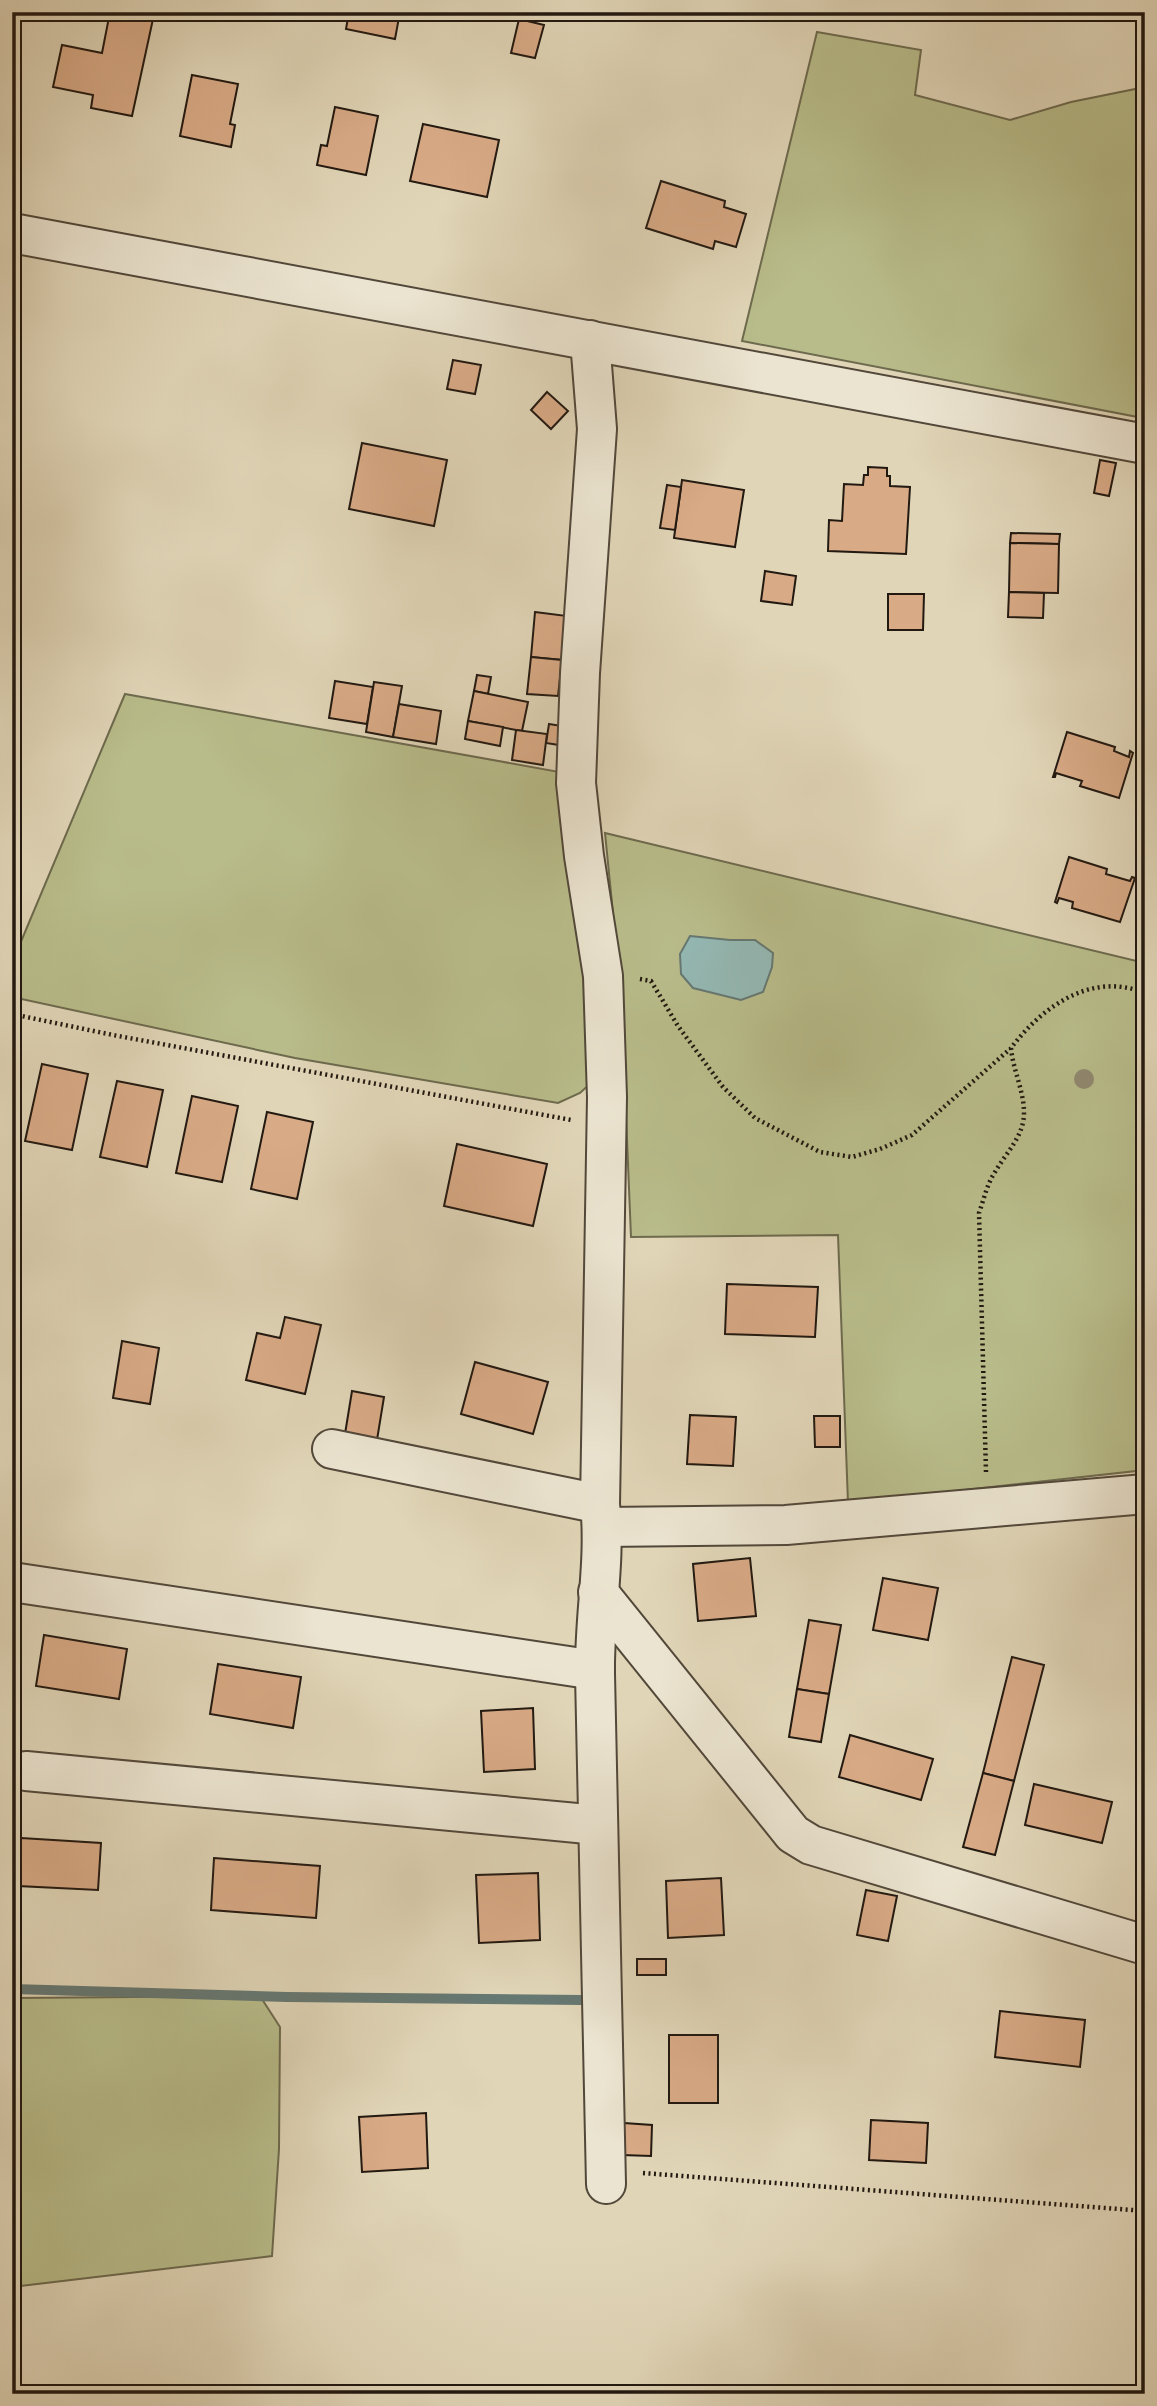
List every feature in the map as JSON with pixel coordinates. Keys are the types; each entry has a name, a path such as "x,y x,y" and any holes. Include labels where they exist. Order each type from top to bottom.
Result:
{"street":[{"path":"12,233 1145,444"},
{"path":"590,340 597,429 580,673 576,783 584,856 603,976 606,1127 602,1516 595,1670 606,2178"},
{"path":"332,1449 602,1516 786,1525 1145,1494"},
{"path":"12,1582 595,1670"},
{"path":"598,1592 793,1834 811,1845 1145,1945"},
{"path":"26,1771 598,1825"}],"path":[{"path":"603,976 651,981 678,1026 723,1087 755,1118 820,1152 852,1157 880,1149 912,1135 1011,1048 1025,1029 1051,1006 1072,994 1090,989 1118,987 1145,993"},
{"path":"12,1014 606,1127"},
{"path":"987,1508 979,1213 994,1173 1015,1145 1024,1116 1022,1094 1013,1069 1011,1048"},
{"path":"606,2178 1145,2211"}],"green space":[{"path":"817,32 921,50 915,95 1010,120 1071,102 1145,87 1143,418 742,341"},
{"path":"125,694 565,773 593,981 591,1083 580,1093 558,1103 295,1058 12,997 12,963"},
{"path":"605,833 1145,963 1145,1470 848,1503 838,1235 631,1237 621,993"},
{"path":"260,1996 280,2027 279,2149 272,2256 12,2287 12,1998"}],"water":[{"path":"690,936 755,940 773,953 772,967 763,992 741,1000 693,988 681,974 680,954"}],"building":[{"path":"110,12 153,19 132,116 91,108 93,95 53,87 62,45 102,53"},
{"path":"349,12 400,12 395,39 346,29"},
{"path":"519,19 544,25 535,58 511,53"},
{"path":"192,75 238,84 230,124 235,125 231,147 180,136"},
{"path":"335,107 378,116 366,175 317,165 321,145 327,146"},
{"path":"423,124 499,140 487,197 410,181"},
{"path":"661,181 725,201 724,207 746,214 736,247 715,241 713,249 646,228"},
{"path":"453,360 481,365 475,394 447,389"},
{"path":"547,392 568,411 551,429 531,410"},
{"path":"362,443 447,460 434,526 349,509"},
{"path":"1100,460 1116,463 1109,496 1094,493"},
{"path":"868,467 887,468 890,486 910,487 906,554 828,551 829,520 842,521 844,484 863,485 864,475 868,475"},
{"path":"682,480 744,490 735,547 674,538"},
{"path":"667,485 681,487 675,530 660,528"},
{"path":"1011,533 1060,534 1059,544 1010,543"},
{"path":"1010,543 1059,544 1058,593 1009,592"},
{"path":"765,571 796,576 792,605 761,601"},
{"path":"1009,592 1044,593 1043,618 1008,617"},
{"path":"888,594 924,594 923,630 888,630"},
{"path":"535,612 567,616 562,660 531,657"},
{"path":"531,657 562,660 558,696 527,694"},
{"path":"477,675 491,677 488,694 474,691"},
{"path":"335,681 373,687 367,724 329,718"},
{"path":"374,682 402,686 393,737 366,732"},
{"path":"474,691 528,702 522,731 468,721"},
{"path":"399,704 441,711 436,744 393,737"},
{"path":"468,721 503,727 500,746 465,739"},
{"path":"549,724 562,726 559,745 546,743"},
{"path":"516,730 547,734 543,765 512,760"},
{"path":"1067,732 1115,747 1114,751 1129,757 1130,751 1133,753 1119,798 1080,786 1082,781 1056,773 1053,777"},
{"path":"1069,857 1107,869 1106,874 1130,881 1132,877 1135,878 1120,922 1072,908 1073,902 1059,898 1057,903 1055,902"},
{"path":"42,1064 88,1074 72,1150 25,1141"},
{"path":"117,1081 163,1090 147,1167 100,1157"},
{"path":"192,1096 238,1106 222,1182 176,1173"},
{"path":"267,1112 313,1122 297,1199 251,1189"},
{"path":"457,1144 547,1164 533,1226 444,1206"},
{"path":"727,1284 818,1287 815,1337 725,1334"},
{"path":"285,1317 321,1325 305,1394 246,1380 257,1333 280,1338"},
{"path":"122,1341 159,1348 150,1404 113,1398"},
{"path":"475,1362 548,1382 533,1434 461,1414"},
{"path":"352,1391 384,1397 376,1446 344,1440"},
{"path":"690,1415 736,1417 733,1466 687,1464"},
{"path":"814,1416 840,1416 840,1447 815,1447"},
{"path":"750,1558 756,1616 698,1621 693,1564"},
{"path":"883,1578 938,1588 928,1640 873,1630"},
{"path":"809,1620 841,1625 829,1694 797,1689"},
{"path":"44,1635 127,1649 119,1699 36,1686"},
{"path":"1012,1657 1044,1665 1014,1781 983,1773"},
{"path":"218,1664 301,1677 293,1728 210,1714"},
{"path":"797,1689 829,1694 821,1742 789,1737"},
{"path":"533,1708 535,1769 484,1772 481,1711"},
{"path":"850,1735 933,1759 921,1800 839,1777"},
{"path":"983,1773 1014,1781 995,1855 963,1847"},
{"path":"1034,1784 1112,1802 1102,1843 1025,1825"},
{"path":"21,1838 101,1843 98,1890 18,1886"},
{"path":"214,1858 320,1866 316,1918 211,1910"},
{"path":"538,1873 540,1940 479,1943 476,1875"},
{"path":"721,1878 724,1935 668,1938 666,1881"},
{"path":"866,1890 897,1896 888,1941 857,1935"},
{"path":"637,1959 666,1959 666,1975 637,1975"},
{"path":"1000,2011 1085,2020 1080,2067 995,2057"},
{"path":"669,2035 718,2035 718,2103 669,2103"},
{"path":"426,2113 428,2168 362,2172 359,2117"},
{"path":"871,2120 928,2123 926,2163 869,2160"},
{"path":"624,2123 652,2125 651,2156 622,2155"}],"waterway":[{"path":"12,1989 287,1997 582,2000"}]}
